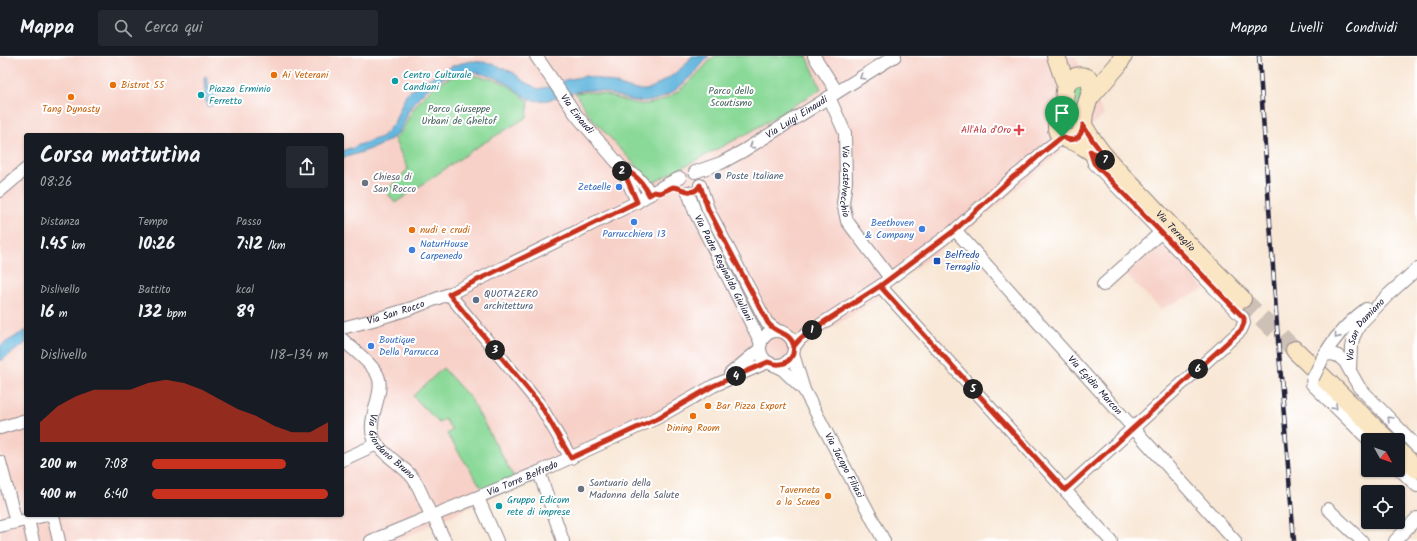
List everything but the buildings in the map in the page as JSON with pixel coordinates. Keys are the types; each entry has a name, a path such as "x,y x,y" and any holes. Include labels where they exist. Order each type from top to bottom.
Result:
{"street":[{"name":"Via Einaudi","path":"536,56 572,109 622,168"},
{"name":"Via Castelvecchio","path":"814,56 833,95 845,133 846,176 842,203 847,221 890,278"},
{"name":"Via Luigi Einaudi","path":"695,172 744,151 895,56"},
{"path":"1056,56 1066,85 1064,106 1056,125 1058,130 1067,138"},
{"path":"793,350 790,337 785,333 778,331 768,334 764,338 761,346 762,355 771,364 782,364 786,362 800,339 808,332 880,286 955,230 1014,176 1022,171 1042,153 1067,138 1080,135 1082,132 1084,113 1092,85 1089,79 1071,67 1066,56"},
{"path":"1066,85 1072,78 1084,76 1119,58"},
{"path":"1090,96 1119,58"},
{"name":"Via Terraglio","path":"1083,125 1109,162 1242,299"},
{"name":"Via Terraglio","path":"1067,138 1080,144 1109,162"},
{"name":"Via Terraglio","path":"1090,151 1094,163 1160,233 1244,318 1244,323 1241,330 1133,427"},
{"path":"622,168 636,176 651,194"},
{"path":"622,168 637,202"},
{"path":"0,191 24,171"},
{"path":"571,458 540,404 449,294 651,194 660,193 673,187 683,186 694,192 700,185 700,177 695,172 684,172 683,186"},
{"name":"Via Padre Reginaldo Giuliani","path":"700,185 708,209 768,323 778,331"},
{"name":"Via Padre Reginaldo Giuliani","path":"683,186 761,346"},
{"name":"Via Egidio Marcon","path":"955,230 1235,541"},
{"path":"1103,285 1160,233"},
{"name":"Via San Damiano","path":"1323,358 1335,338 1348,323 1388,294 1417,269"},
{"path":"880,286 1110,541"},
{"name":"Via San Rocco","path":"344,327 406,310 449,294"},
{"name":"Via San Damiano","path":"1350,370 1351,347 1354,336 1360,324 1388,294"},
{"name":"Via Giordano Bruno","path":"344,345 372,367 378,375 380,382 379,393 374,408 372,425 374,439 381,449 413,478 445,541"},
{"name":"Via Torre Belfredo","path":"713,386 761,346"},
{"name":"Via Jacopo Filiasi","path":"793,350 806,392 884,541"},
{"path":"1295,350 1380,433"},
{"path":"1362,433 1312,384 1313,378 1323,358 1332,354 1338,356 1350,370 1359,387 1417,447"},
{"name":"Via Torre Belfredo","path":"371,541 478,498 571,458 658,418 713,386 771,364"},
{"name":"Via Jacopo Filiasi","path":"771,364 781,368 806,392"},
{"path":"0,428 24,421"},
{"path":"1065,490 1133,427"},
{"path":"344,459 377,444"},
{"path":"1405,458 1417,469"},
{"path":"0,462 16,522"},
{"path":"539,472 563,541"},
{"path":"1405,475 1417,486"},
{"path":"478,498 497,541"},
{"path":"1328,510 1362,541"},
{"path":"0,526 38,517"},
{"path":"53,517 59,541"},
{"path":"1395,541 1417,518"},
{"path":"28,519 33,541"}],"shaded area":[{"path":"0,56 1075,56 1104,115 985,216 865,307 758,374 397,541 0,541"},
{"path":"1159,243 1205,289 1161,309 1125,274"}],"green space":[{"name":"Parco dello Scoutismo","path":"714,56 807,56 821,89 750,132 652,183 589,115 575,93 590,92 629,102 642,104 655,103 677,92 687,84"},
{"name":"Parco Giuseppe Urbani de Gheltof","path":"459,75 471,75 499,81 529,101 527,117 477,147 395,203 386,191 408,169 394,139 402,130 419,102 434,87 452,77"},
{"path":"1079,85 1084,86 1074,126 1073,128 1069,128 1066,124 1073,104 1076,87"},
{"path":"443,368 470,398 515,479 485,493 447,434 452,430 445,419 439,423 413,396"}],"water":[{"path":"692,56 709,56 693,74 675,90 665,96 643,102 589,90 575,92 554,99 540,101 533,100 529,99 507,83 497,78 477,73 456,73 439,80 416,100 409,110 402,127 390,140 362,152 344,157 344,150 350,148 352,149 356,146 381,137 387,131 394,123 406,94 428,79 452,66 462,63 472,61 491,63 514,73 522,80 538,89 553,86 565,80 586,76 637,90 646,90 653,87 673,75 686,64"},
{"path":"206,76 210,91 215,92 217,97 214,101 215,104 207,107 204,77"},
{"path":"24,331 24,344 0,361 0,346"}],"tunnel":[{"path":"1242,299 1295,350"}],"railway":[{"path":"1259,56 1277,327 1294,541"}],"place":[{"name":"Ai Veterani","path":"274,75"},
{"name":"Centro Culturale Candiani","path":"395,81"},
{"name":"Bistrot 55","path":"113,85"},
{"name":"Piazza Erminio Ferretto","path":"201,95"},
{"name":"Tang Dynasty","path":"71,97"},
{"name":"All'Ala d'Oro","path":"1019,130"},
{"name":"Poste Italiane","path":"718,176"},
{"name":"Chiesa di San Rocco","path":"365,183"},
{"name":"Zetaelle","path":"619,187"},
{"name":"Parrucchiera 13","path":"634,222"},
{"name":"Beethoven & Company","path":"922,229"},
{"name":"nudi e crudi","path":"412,230"},
{"name":"NaturHouse Carpenedo","path":"412,250"},
{"name":"Belfredo Terraglio","path":"937,261"},
{"name":"QUOTAZERO architettura","path":"476,300"},
{"name":"Boutique Della Parrucca","path":"371,346"},
{"name":"Bar Pizza Export","path":"708,406"},
{"name":"Dining Room","path":"693,416"},
{"name":"Santuario della Madonna della Salute","path":"581,489"},
{"name":"Taverneta a la Scuea","path":"828,496"},
{"name":"Gruppo Edicom rete di imprese","path":"499,506"}],"route":[{"path":"1062,137 1014,176 994,196 955,230 880,286 808,332 800,339 794,346 790,337 783,332 773,329 768,323 708,209 700,185 697,190 691,193 682,189 671,187 660,193 654,192 649,195 646,187 636,176 622,168 637,202 449,294 540,404 571,458 658,418 713,386 768,362 777,365 786,362 792,356 794,346 808,332 868,293 880,286 1065,490 1241,330 1244,323 1244,318 1160,233 1094,163 1090,151 1109,162 1087,133 1083,125 1082,132 1075,139 1071,140 1062,137"}]}
